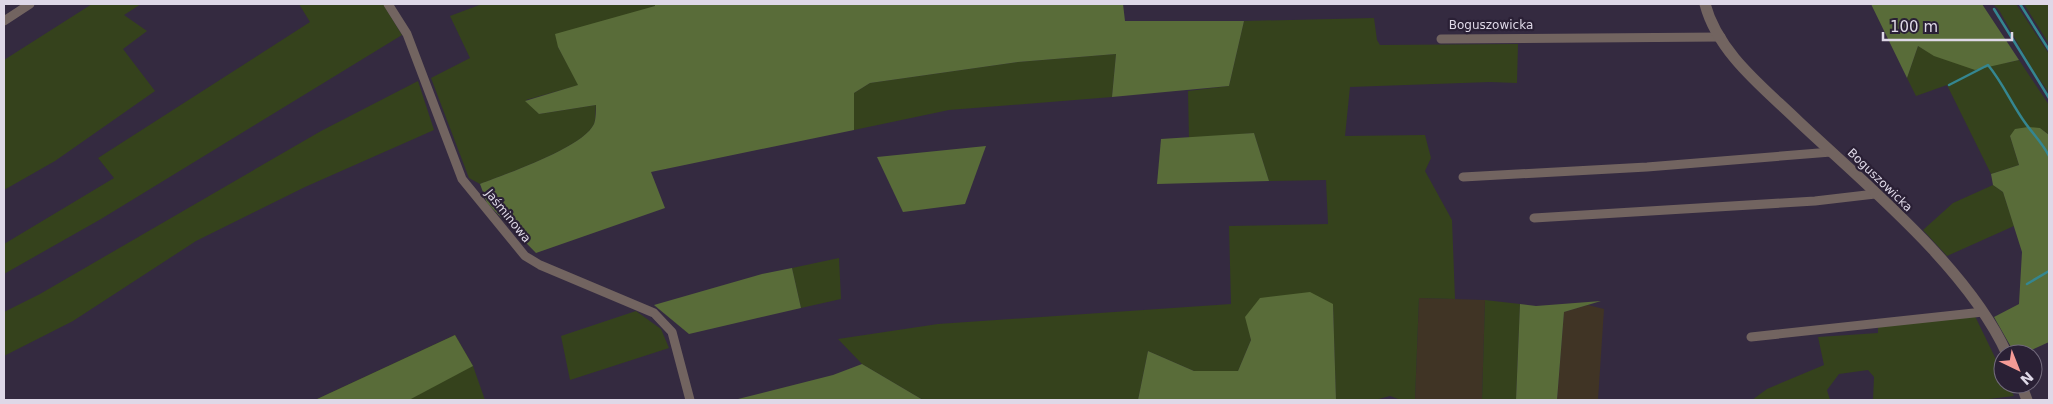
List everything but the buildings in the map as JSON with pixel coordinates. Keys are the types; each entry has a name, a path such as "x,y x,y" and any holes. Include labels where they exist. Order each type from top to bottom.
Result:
{"street":[{"path":"4,21 30,4"},
{"name":"Jaśminowa","path":"388,4 406,34 462,179 525,256 540,265 654,313 672,332 690,400"},
{"name":"Boguszowicka","path":"1705,4 1728,51 1755,80 1875,194 1964,286 1983,312 2001,344"},
{"name":"Boguszowicka","path":"1441,39 1721,37"},
{"path":"1463,177 1647,167 1831,152"},
{"path":"1534,218 1815,201 1875,194"},
{"path":"1752,337 1983,312"}],"shaded area":[{"path":"1419,298 1485,300 1482,400 1415,400"},
{"path":"1588,305 1604,309 1598,400 1557,400 1564,312"}],"green space":[{"path":"92,4 141,4 124,15 147,31 123,49 155,91 55,161 4,190 4,60"},
{"path":"299,4 383,4 402,35 101,219 4,274 4,244 114,178 98,158 310,22"},
{"path":"482,4 655,4 655,6 558,47 579,85 526,100 539,114 596,105 594,124 587,133 560,151 480,184 469,178 431,78 470,58 450,16"},
{"path":"655,4 1123,4 1125,21 1244,21 1229,86 1112,97 1116,54 1018,62 870,83 854,93 854,130 651,172 665,208 536,253 487,203 480,184 560,151 587,133 594,124 596,105 539,114 525,101 578,85 558,47 555,34 655,6"},
{"path":"1871,4 1982,4 2019,60 1975,70 1934,56 1918,46 1907,78"},
{"path":"1993,4 2016,4 2049,54 2049,93 2031,67 1999,10"},
{"path":"2024,4 2049,4 2049,44"},
{"path":"1374,18 1377,40 1380,45 1518,44 1517,83 1490,82 1350,87 1345,136 1425,135 1431,158 1425,171 1452,220 1455,299 1419,298 1415,400 1401,400 1390,396 1375,400 1336,400 1333,304 1246,317 1251,340 1238,371 1194,371 1148,351 1138,400 923,400 862,364 838,339 938,324 1231,304 1229,226 1328,224 1326,180 1269,181 1254,133 1189,139 1188,91 1229,86 1244,21"},
{"path":"1918,46 1942,57 1967,64 2006,63 2019,60 2049,105 2049,135 2040,128 2010,136 2019,165 1991,174 1947,85 1916,96 1907,78"},
{"path":"1116,54 1112,97 949,110 854,130 854,93 870,83 1018,62"},
{"path":"418,81 434,130 305,187 196,241 73,321 4,356 4,312 40,294 321,131"},
{"path":"2040,128 2049,135 2049,342 2043,345 2009,344 1994,317 2019,304 2022,252 2003,192 1993,185 1991,174 2019,165 2010,136 2015,129"},
{"path":"1254,133 1269,181 1157,184 1161,139"},
{"path":"986,146 965,204 903,212 877,157"},
{"path":"1993,185 2003,192 2014,226 1947,256 1923,230 1953,203"},
{"path":"839,258 841,299 801,308 792,268"},
{"path":"792,268 801,308 689,334 654,305 762,274"},
{"path":"1310,292 1333,304 1336,400 1138,400 1148,351 1194,371 1238,371 1251,340 1245,317 1260,298"},
{"path":"1485,300 1520,304 1516,400 1482,400"},
{"path":"1601,301 1564,312 1557,400 1516,400 1520,304 1536,306"},
{"path":"636,311 661,329 669,348 570,380 561,336"},
{"path":"1975,316 1993,353 1993,394 2013,394 2014,396 1981,400 1873,400 1874,377 1868,370 1839,374 1827,390 1830,400 1752,400 1767,389 1824,365 1818,337 1878,333 1878,327"},
{"path":"455,335 473,366 485,400 315,400"},
{"path":"455,335 473,366 409,400 315,400"},
{"path":"862,364 923,400 734,400 833,375"}],"waterway":[{"path":"2020,4 2049,50"},
{"path":"1994,9 2049,98"},
{"path":"1949,85 1988,65 2021,117 2049,156"},
{"path":"2027,284 2049,271"}]}
